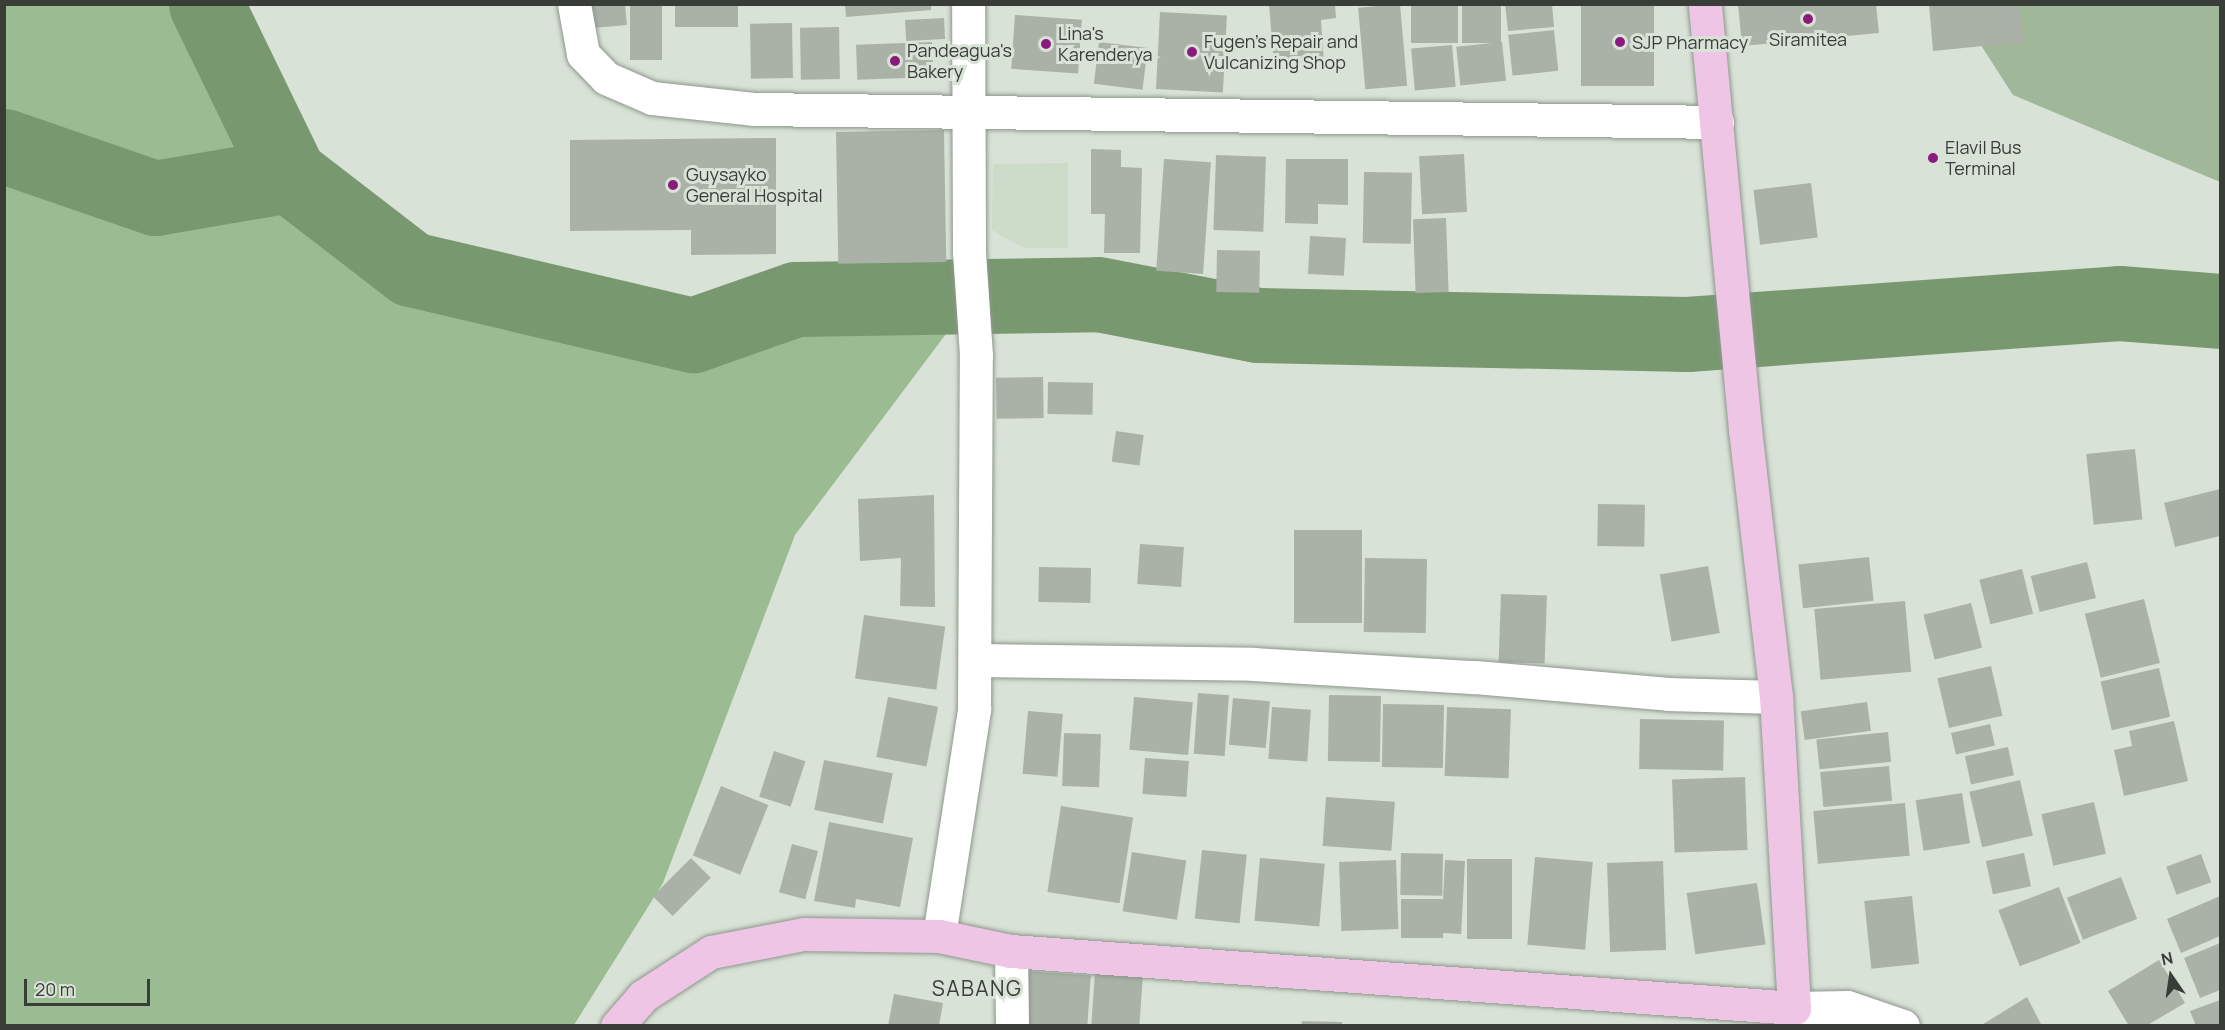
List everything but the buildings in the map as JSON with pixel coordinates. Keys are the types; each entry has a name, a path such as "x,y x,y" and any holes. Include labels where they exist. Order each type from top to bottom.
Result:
{"main road":[{"path":"617,1026 643,996 711,952 804,934 939,936 1011,951 1795,1017 1776,697 1745,429 1718,122 1705,4"}],"street":[{"path":"574,4 583,54 606,78 652,98 755,109 1718,122"},
{"path":"939,936 974,708 976,660 976,355 969,251 968,4"},
{"path":"976,660 1253,664 1475,677 1668,694 1776,697"},
{"path":"1011,951 1012,1026"},
{"path":"1795,1017 1847,1007 1903,1026"}],"shaded area":[{"path":"1068,163 1068,248 1024,248 992,230 993,164"}],"green space":[{"path":"5,4 185,5 267,162 157,190 5,139"},
{"path":"1955,5 2220,5 2220,182 2013,95"},
{"path":"5,177 141,223 283,202 402,283 697,357 802,315 961,314 795,535 663,883 574,1025 5,1026"}],"waterway":[{"path":"206,4 289,175"},
{"path":"4,146 155,198 289,175 411,269 693,335 796,299 1098,294 1257,325 1687,334 2119,303 2220,311"}],"place":[{"name":"Siramitea","path":"1808,19"},
{"name":"SJP Pharmacy","path":"1620,42"},
{"name":"Lina's Karenderya","path":"1046,44"},
{"name":"Fugen's Repair and Vulcanizing Shop","path":"1192,52"},
{"name":"Pandeagua's Bakery","path":"895,61"},
{"name":"Elavil Bus Terminal","path":"1933,158"},
{"name":"Guysayko General Hospital","path":"673,185"}],"district":[{"name":"SABANG","path":"977,988"}]}
